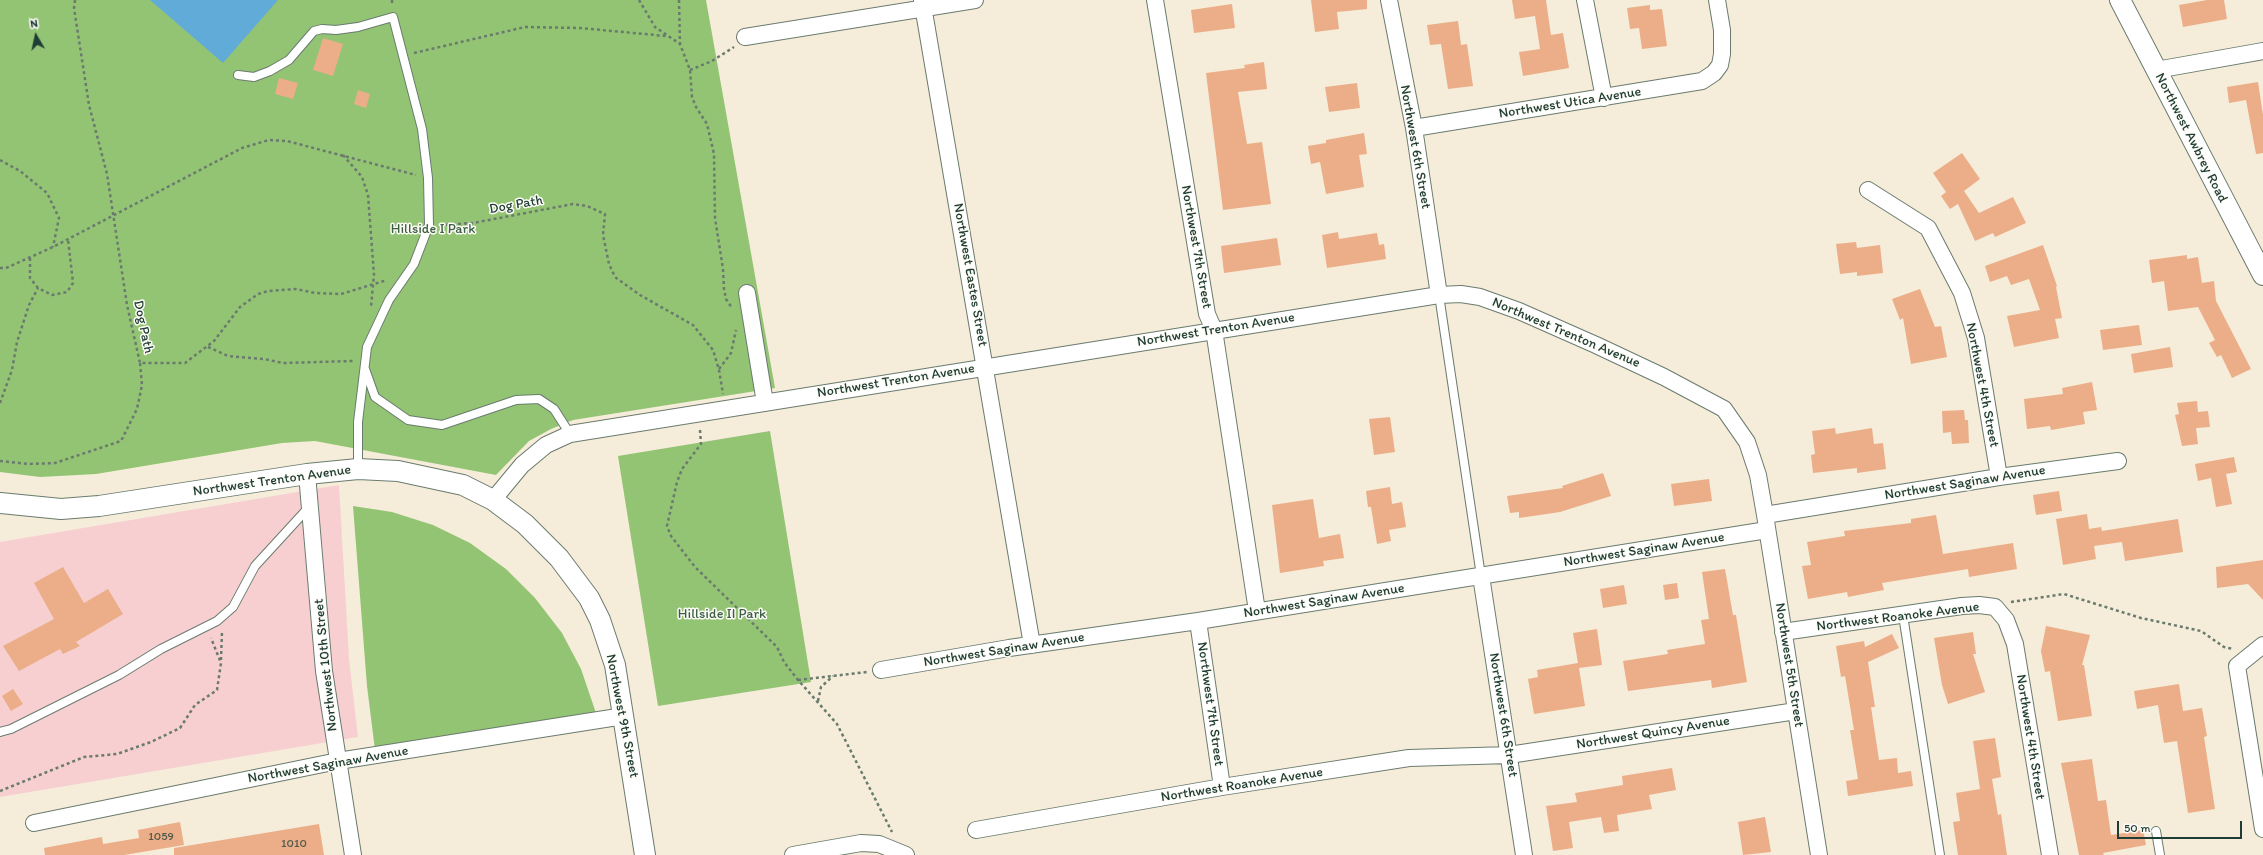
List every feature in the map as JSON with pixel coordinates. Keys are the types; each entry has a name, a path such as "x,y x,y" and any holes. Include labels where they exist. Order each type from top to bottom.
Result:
{"street":[{"path":"745,37 923,4 975,0"},
{"name":"Northwest 7th Street","path":"1155,0 1207,314 1214,330 1257,611"},
{"name":"Northwest 6th Street","path":"1388,0 1414,128 1439,295"},
{"path":"1585,0 1604,98"},
{"name":"Northwest Utica Avenue","path":"1414,128 1693,84 1714,73 1720,65 1722,54 1722,30 1717,0"},
{"name":"Northwest Awbrey Road","path":"2120,0 2263,275"},
{"name":"Northwest Eastes Street","path":"923,4 986,367 1032,645"},
{"path":"2156,70 2263,51"},
{"name":"Northwest 4th Street","path":"1868,190 1928,228 1962,293 1976,338 1999,477"},
{"path":"747,293 765,402"},
{"name":"Northwest Trenton Avenue","path":"0,503 61,509 99,506 308,474 358,469 398,471 463,485 493,500 522,465 546,445 570,434 1214,330 1439,295 1461,294 1480,297 1519,311 1664,377 1724,410 1747,442 1758,475"},
{"name":"Northwest Saginaw Avenue","path":"881,670 1032,645 1198,621 1481,576 1999,477 2118,461"},
{"name":"Northwest 10th Street","path":"308,474 324,671 353,855"},
{"name":"Northwest 5th Street","path":"1758,475 1819,855"},
{"name":"Northwest 9th Street","path":"493,500 525,524 559,558 589,598 600,620 615,665 645,855"},
{"name":"Northwest 6th Street","path":"1481,576 1524,855"},
{"name":"Northwest Roanoke Avenue","path":"1783,632 1962,606 1979,605 1995,607 2006,620"},
{"name":"Northwest 4th Street","path":"2006,620 2015,644 2050,855"},
{"name":"Northwest 7th Street","path":"1198,621 1222,787"},
{"path":"2257,649 2237,666 2263,829"},
{"name":"Northwest Quincy Avenue","path":"1509,755 1796,711"},
{"name":"Northwest Saginaw Avenue","path":"34,823 338,761 624,716"},
{"name":"Northwest Roanoke Avenue","path":"976,830 1222,787 1409,758 1509,755"},
{"path":"793,855 861,844 879,844 905,855"}],"lane":[{"path":"238,75 254,77 270,71 289,60 314,31 322,29 336,30 358,27 393,17 422,129 428,178 429,225 414,264 388,300 367,347 358,422 358,469"},
{"path":"1439,295 1481,576"},
{"path":"364,366 375,398 408,420 442,425 516,400 539,399 554,409 570,434"},
{"path":"0,732 11,729 119,674 222,617 234,607 255,566 311,505"},
{"path":"1902,615 1940,855"},
{"path":"2156,831 2160,855"}],"path":[{"name":"Dog Path","path":"75,0 74,8 89,105 101,146 114,215 127,304 140,363 185,363 208,347 240,307 258,294 268,291 296,289 315,293 341,294 373,286 408,272"},
{"path":"639,0 655,27 666,36 680,44"},
{"path":"679,0 680,44 690,70 692,97 696,108 707,124 714,154 715,218 723,269 724,289 726,299 734,313"},
{"path":"403,56 524,27 580,28 666,36"},
{"path":"690,70 728,52 745,37"},
{"path":"0,268 6,268 53,247 242,148 269,140 287,141 428,178"},
{"path":"343,155 362,177 368,196 374,275 371,309"},
{"path":"0,160 20,171 47,193 59,218 53,247"},
{"name":"Dog Path","path":"429,225 473,223 573,204 587,206 605,214 602,235 609,264 616,277 640,295 693,325 713,350 719,370"},
{"path":"30,258 30,278 38,288 52,295 67,292 73,283 68,239"},
{"path":"0,403 12,370 24,320 38,288"},
{"path":"725,409 719,370 730,353 736,327"},
{"path":"208,347 228,356 264,359 283,363 319,364 350,360 364,366"},
{"path":"0,461 29,464 55,463 120,441 137,409 142,386 140,363"},
{"path":"698,413 701,444 682,468 677,482 667,526 671,536 695,567 777,646 784,662 837,724 905,855"},
{"path":"1995,607 2022,600 2064,594 2141,618 2201,631 2224,647 2257,649"},
{"path":"0,791 84,757 117,754 150,742 180,728 196,705 217,690 221,663 222,617"},
{"path":"211,638 221,663"},
{"path":"798,680 881,670"},
{"path":"818,701 821,687 833,676"}],"shaded area":[{"path":"339,485 349,659 358,737 0,797 0,542"}],"green space":[{"name":"Hillside I Park","path":"0,0 706,0 775,388 573,420 551,429 529,441 496,475 315,441 282,443 96,474 40,477 0,472"},
{"name":"Hillside II Park","path":"770,431 811,682 658,706 618,456"},
{"path":"353,506 392,512 433,525 470,543 506,569 535,598 562,633 581,669 597,716 375,750 367,686"}],"water":[{"path":"150,0 278,0 223,63"}],"building":[{"path":"1311,0 1367,0 1367,9 1337,12 1339,29 1315,32"},
{"path":"1512,0 1546,0 1551,35 1563,33 1569,68 1523,76 1519,52 1540,49 1535,16 1515,19"},
{"path":"2207,0 2224,0 2227,19 2183,27 2179,5"},
{"path":"1232,4 1235,28 1194,33 1191,10"},
{"path":"1650,5 1650,10 1662,9 1667,46 1642,49 1639,28 1630,29 1627,8"},
{"path":"1458,21 1461,45 1467,44 1473,86 1448,89 1441,44 1430,45 1427,25"},
{"path":"323,38 343,44 333,76 313,70"},
{"path":"1264,62 1267,89 1238,92 1247,144 1262,142 1271,204 1223,210 1206,73 1245,68 1244,65"},
{"path":"279,78 298,83 293,99 275,94"},
{"path":"2258,82 2263,115 2263,153 2256,154 2246,100 2229,103 2227,87"},
{"path":"1357,83 1360,108 1329,112 1325,87"},
{"path":"358,90 370,94 366,108 354,104"},
{"path":"1364,133 1367,154 1359,155 1364,187 1326,194 1320,162 1311,164 1308,146 1326,143 1326,140"},
{"path":"1962,153 1980,179 1964,191 1979,213 2013,197 2026,223 1995,237 1993,233 1975,241 1958,204 1950,209 1941,196 1946,192 1933,173"},
{"path":"1338,232 1339,239 1377,233 1379,245 1384,244 1386,259 1327,268 1322,235"},
{"path":"1277,238 1281,265 1224,273 1221,246"},
{"path":"1856,242 1857,248 1880,245 1883,273 1857,276 1857,272 1840,274 1836,244"},
{"path":"2043,245 2057,286 2062,318 2055,319 2059,338 2014,347 2007,316 2040,310 2029,279 2011,285 2007,276 1990,282 1985,266"},
{"path":"2187,255 2187,259 2198,257 2202,283 2214,281 2216,301 2251,369 2232,378 2221,355 2217,357 2209,343 2215,340 2198,307 2168,311 2164,281 2152,283 2149,260"},
{"path":"1920,289 1935,327 1941,326 1947,357 1911,364 1903,318 1900,320 1892,299"},
{"path":"2139,325 2142,345 2103,350 2100,330"},
{"path":"2170,347 2173,367 2134,373 2131,354"},
{"path":"2092,382 2097,410 2083,412 2085,424 2051,430 2050,426 2027,429 2024,399 2063,394 2062,388"},
{"path":"2197,401 2198,412 2208,411 2210,427 2196,428 2198,444 2182,446 2175,415 2179,414 2177,403"},
{"path":"1964,410 1965,420 1968,420 1969,443 1952,444 1951,432 1943,433 1942,411"},
{"path":"1390,417 1395,452 1374,455 1369,419"},
{"path":"1835,428 1836,434 1872,428 1874,444 1883,443 1886,469 1857,473 1857,468 1813,473 1811,455 1815,454 1812,431"},
{"path":"2234,457 2237,472 2226,474 2232,504 2216,507 2211,478 2198,481 2195,464"},
{"path":"1603,473 1611,496 1560,512 1519,518 1519,512 1510,513 1507,496 1563,488 1562,486"},
{"path":"1709,479 1712,501 1674,506 1671,484"},
{"path":"1390,487 1392,504 1402,502 1406,527 1389,530 1391,541 1377,544 1371,507 1368,507 1366,491"},
{"path":"2059,491 2062,511 2036,515 2033,495"},
{"path":"1313,499 1319,538 1340,534 1344,558 1323,561 1324,566 1280,573 1272,505"},
{"path":"2087,514 2089,529 2101,527 2102,531 2178,519 2183,552 2125,561 2122,542 2094,546 2096,559 2063,565 2056,519"},
{"path":"1936,515 1943,554 2013,543 2017,569 1969,577 1968,569 1882,583 1884,590 1848,597 1847,592 1808,599 1802,566 1811,565 1807,542 1845,536 1844,531 1911,523 1911,519"},
{"path":"2263,560 2263,600 2248,584 2217,588 2216,567"},
{"path":"63,567 84,603 108,589 123,614 76,642 80,646 63,654 60,649 19,671 3,646 54,619 34,583"},
{"path":"1725,569 1733,615 1736,615 1747,682 1712,688 1711,680 1628,691 1623,661 1668,654 1667,650 1705,644 1701,620 1709,619 1702,572"},
{"path":"1677,583 1679,598 1665,600 1663,585"},
{"path":"1624,585 1627,604 1603,608 1600,589"},
{"path":"2046,626 2090,635 2082,665 2084,665 2092,716 2058,721 2050,671 2045,672 2041,651"},
{"path":"1597,629 1602,665 1579,668 1585,706 1534,714 1528,679 1538,677 1537,670 1578,663 1573,633"},
{"path":"1973,632 1976,654 1973,654 1985,692 1948,704 1942,685 1934,638"},
{"path":"1892,634 1899,648 1868,662 1875,707 1871,707 1879,760 1897,758 1898,773 1911,771 1913,786 1848,796 1846,781 1858,779 1850,730 1854,730 1845,676 1841,677 1836,646 1864,641 1865,647"},
{"path":"2179,684 2183,711 2202,708 2207,736 2204,737 2215,809 2188,813 2177,741 2164,743 2158,705 2137,709 2134,691"},
{"path":"13,689 23,704 11,711 2,696"},
{"path":"1995,738 2001,777 1992,779 1998,815 2001,814 2007,855 1958,855 1953,822 1960,821 1956,793 1980,789 1973,741"},
{"path":"2092,759 2098,801 2106,800 2111,835 2143,830 2146,845 2103,853 2104,855 2079,855 2061,763"},
{"path":"1672,768 1676,790 1649,795 1652,809 1617,815 1619,831 1604,833 1601,817 1569,822 1573,848 1553,851 1546,806 1577,802 1575,793 1623,785 1622,776"},
{"path":"1765,817 1771,852 1743,855 1738,822"},
{"path":"180,822 184,845 124,855 45,855 44,848 102,837 103,844 139,838 138,830"},
{"path":"319,824 324,855 174,855 174,848"}]}
